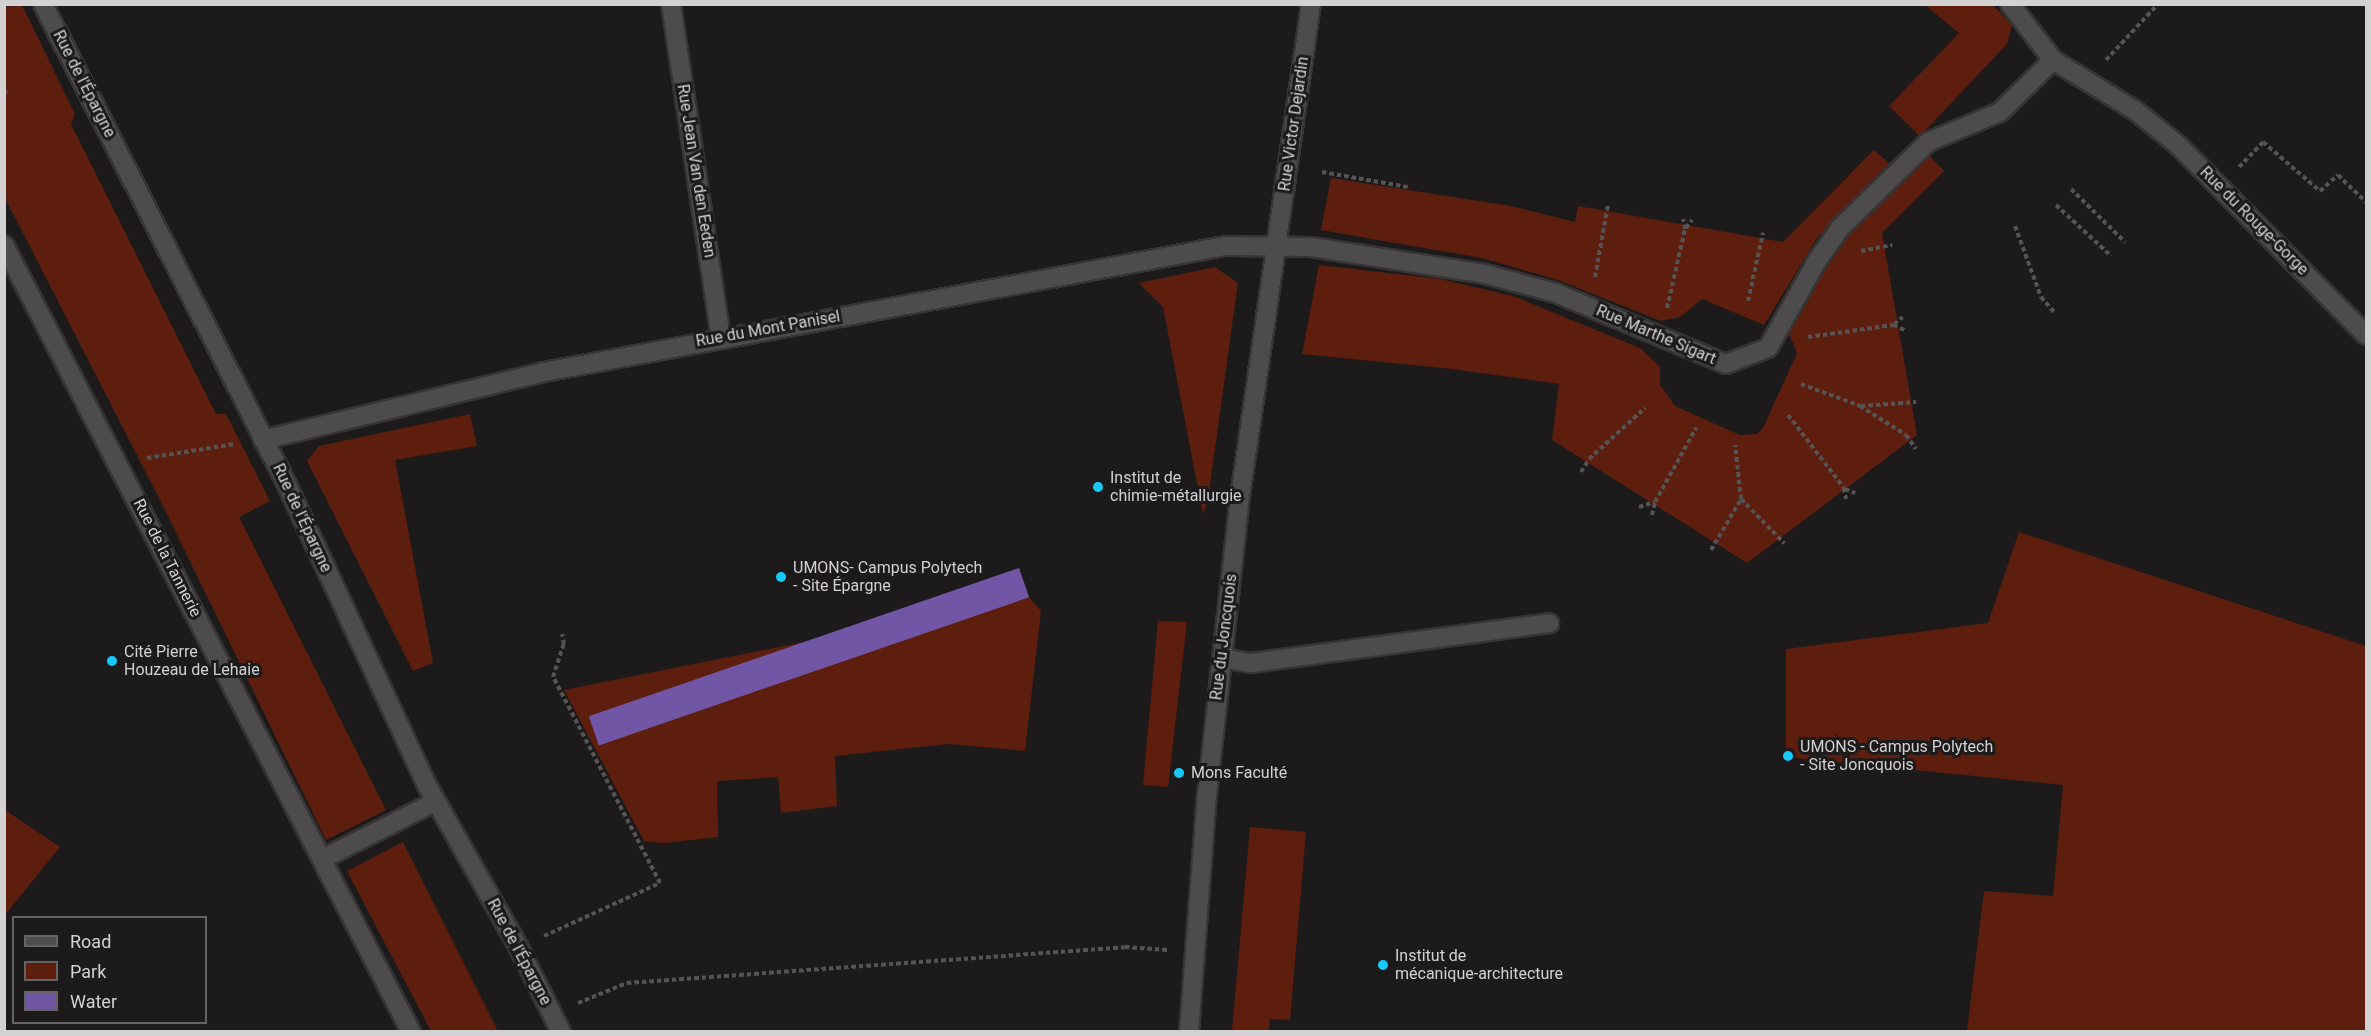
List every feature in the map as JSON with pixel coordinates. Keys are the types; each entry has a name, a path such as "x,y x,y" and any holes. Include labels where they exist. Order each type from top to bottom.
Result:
{"street":[{"name":"Rue de l'Épargne","path":"43,4 287,485 435,802 519,948 561,1032"},
{"name":"Rue Jean Van den Eeden","path":"671,4 721,337"},
{"name":"Rue Victor Dejardin","path":"1277,244 1311,4"},
{"name":"Rue du Rouge-Gorge","path":"2010,4 2053,60 2136,111 2179,146 2367,335"},
{"name":"Rue Marthe Sigart","path":"1277,244 1311,247 1485,274 1556,293 1726,364 1768,348 1817,261 1839,229 1928,142 2000,112 2053,60"},
{"name":"Rue du Mont Panisel","path":"263,440 544,372 721,337 1225,246 1277,244"},
{"name":"Rue du Joncquois","path":"1189,1032 1208,784 1222,658 1240,497 1277,244"},
{"name":"Rue de la Tannerie","path":"4,245 411,1032"},
{"path":"1222,658 1251,663 1550,623"},
{"path":"322,859 435,802"}],"path":[{"path":"2081,78 2110,57 2158,4"},
{"path":"2220,187 2263,142 2320,191 2338,175 2367,202"},
{"path":"1322,172 1408,187"},
{"path":"2072,189 2125,242"},
{"path":"1593,284 1608,205"},
{"path":"2056,206 2111,256"},
{"path":"1667,309 1685,229 1683,219"},
{"path":"1685,229 1692,220"},
{"path":"2015,226 2041,297 2055,313"},
{"path":"1748,301 1763,233"},
{"path":"1807,337 1893,325 1903,318"},
{"path":"1893,325 1905,330"},
{"path":"1801,384 1860,406 1906,435 1916,449"},
{"path":"1860,406 1916,402"},
{"path":"1581,472 1589,459 1645,408"},
{"path":"1788,415 1844,488 1846,500"},
{"path":"1652,515 1655,502 1695,428"},
{"path":"117,463 263,440"},
{"path":"1711,550 1741,499 1735,446"},
{"path":"1844,488 1855,493"},
{"path":"1741,499 1784,543"},
{"path":"1640,507 1655,502"},
{"path":"519,948 660,883 553,677 564,645 562,634"},
{"path":"552,1014 627,983 1125,947 1195,952"}],"green space":[{"path":"22,5 75,114 71,124 216,414 226,414 270,501 239,517 386,810 326,840 161,502 5,198 5,7"},
{"path":"1925,5 1993,5 2012,25 2007,44 1920,136 1889,106 1959,33"},
{"path":"1874,150 1891,165 1817,238 1764,325 1702,299 1680,317 1661,321 1558,280 1482,258 1321,230 1331,178 1511,206 1575,222 1578,206 1783,242"},
{"path":"1927,153 1944,171 1882,233 1917,435 1747,563 1552,440 1559,384 1452,369 1302,354 1319,265 1440,279 1513,296 1640,348 1660,367 1660,385 1675,406 1740,435 1757,434 1763,428 1797,353 1790,336 1785,333 1838,242"},
{"path":"1215,267 1238,283 1208,499 1203,514 1163,307 1139,283"},
{"path":"470,414 477,446 395,460 433,663 413,671 307,461 319,446"},
{"path":"2019,532 2366,646 2366,1031 1967,1031 1984,891 2053,896 2063,785 1786,757 1786,649 1988,623"},
{"path":"1029,597 1041,611 1025,751 948,744 835,756 837,806 781,813 778,777 717,781 718,837 664,843 644,841 564,690"},
{"path":"1158,621 1187,622 1168,787 1143,785"},
{"path":"5,810 60,847 5,915"},
{"path":"1250,827 1306,832 1290,1020 1270,1019 1269,1031 1232,1031"},
{"path":"403,842 498,1031 431,1031 347,871"}],"water":[{"path":"1019,568 1029,597 599,745 589,716"}],"place":[{"name":"Institut de chimie-métallurgie","path":"1098,487"},
{"name":"UMONS- Campus Polytech - Site Épargne","path":"781,577"},
{"name":"Cité Pierre Houzeau de Lehaie","path":"112,661"},
{"name":"UMONS - Campus Polytech - Site Joncquois","path":"1788,756"},
{"name":"Mons Faculté","path":"1179,773"},
{"name":"Institut de mécanique-architecture","path":"1383,965"}]}
